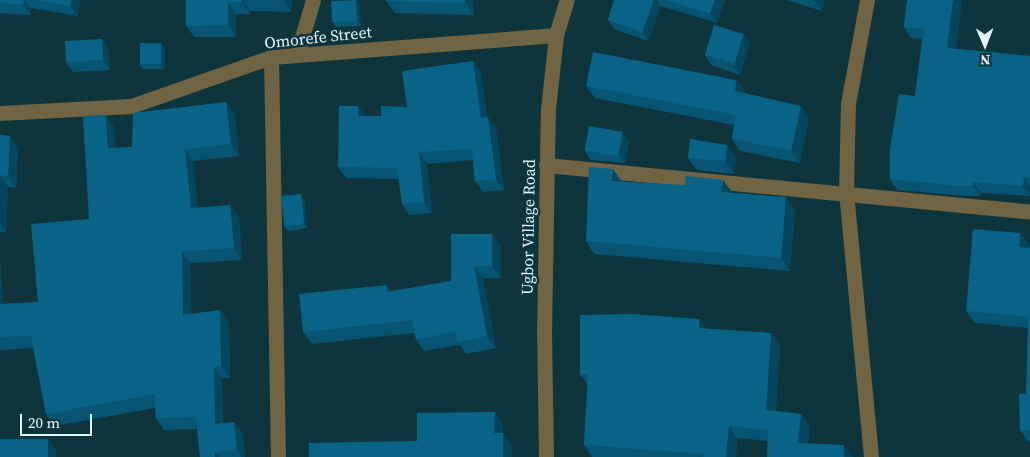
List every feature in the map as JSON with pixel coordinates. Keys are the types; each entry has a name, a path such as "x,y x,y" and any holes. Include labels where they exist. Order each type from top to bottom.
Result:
{"street":[{"path":"297,54 313,0"},
{"name":"Ugbor Village Road","path":"546,457 546,165 556,35 567,0"},
{"path":"868,0 848,104 846,192 872,457"},
{"name":"Omorefe Street","path":"0,113 131,106 271,57 556,35"},
{"path":"271,57 278,457"},
{"path":"546,165 846,192 897,201 1030,212"}],"building":[{"path":"0,0 24,0 23,4 0,3"},
{"path":"35,0 71,0 70,6"},
{"path":"186,0 242,0 242,2 228,2 228,25 186,26"},
{"path":"356,0 357,21 332,22 331,1"},
{"path":"465,0 465,3 386,1"},
{"path":"614,0 654,0 642,32 608,20"},
{"path":"665,0 715,0 710,13"},
{"path":"907,0 953,0 947,48 1030,56 1030,177 1024,177 1023,186 973,182 973,186 958,186 890,179 890,149 899,94 915,96 924,29 904,27"},
{"path":"714,25 744,34 735,64 705,55"},
{"path":"102,39 103,60 66,62 65,41"},
{"path":"140,43 161,43 161,64 140,64"},
{"path":"593,52 736,80 735,91 801,106 791,151 732,139 736,115 586,86"},
{"path":"473,61 481,118 488,117 496,179 475,181 472,149 419,152 424,202 402,204 397,168 338,167 339,106 358,106 358,116 381,116 381,106 407,107 402,71"},
{"path":"226,102 231,144 185,149 191,208 230,205 234,248 182,251 183,315 220,310 221,366 214,367 215,424 234,422 237,449 215,452 215,457 200,457 196,417 156,418 155,394 46,414 31,336 0,337 0,304 38,302 31,224 89,219 83,116 106,115 108,148 132,147 133,113"},
{"path":"589,126 622,132 618,157 585,151"},
{"path":"0,135 10,136 8,176 0,175"},
{"path":"690,139 727,145 725,161 688,158"},
{"path":"589,167 613,169 611,181 685,185 686,176 723,180 721,192 786,197 781,258 586,241"},
{"path":"301,194 304,224 284,226 281,196"},
{"path":"973,229 1020,233 1019,247 1030,248 1030,430 1020,430 1019,394 1026,394 1028,319 1025,316 966,311"},
{"path":"451,234 492,234 492,266 474,266 487,336 457,342 456,332 416,339 412,320 303,332 299,294 387,285 387,292 451,281"},
{"path":"633,314 699,319 699,328 771,333 766,410 801,414 798,443 844,445 844,457 767,457 768,430 729,426 726,457 703,457 704,454 584,445 588,374 580,374 580,315"},
{"path":"495,412 494,433 503,433 503,457 309,457 309,443 417,441 417,413"},
{"path":"0,439 48,439 48,457 0,457"}]}
